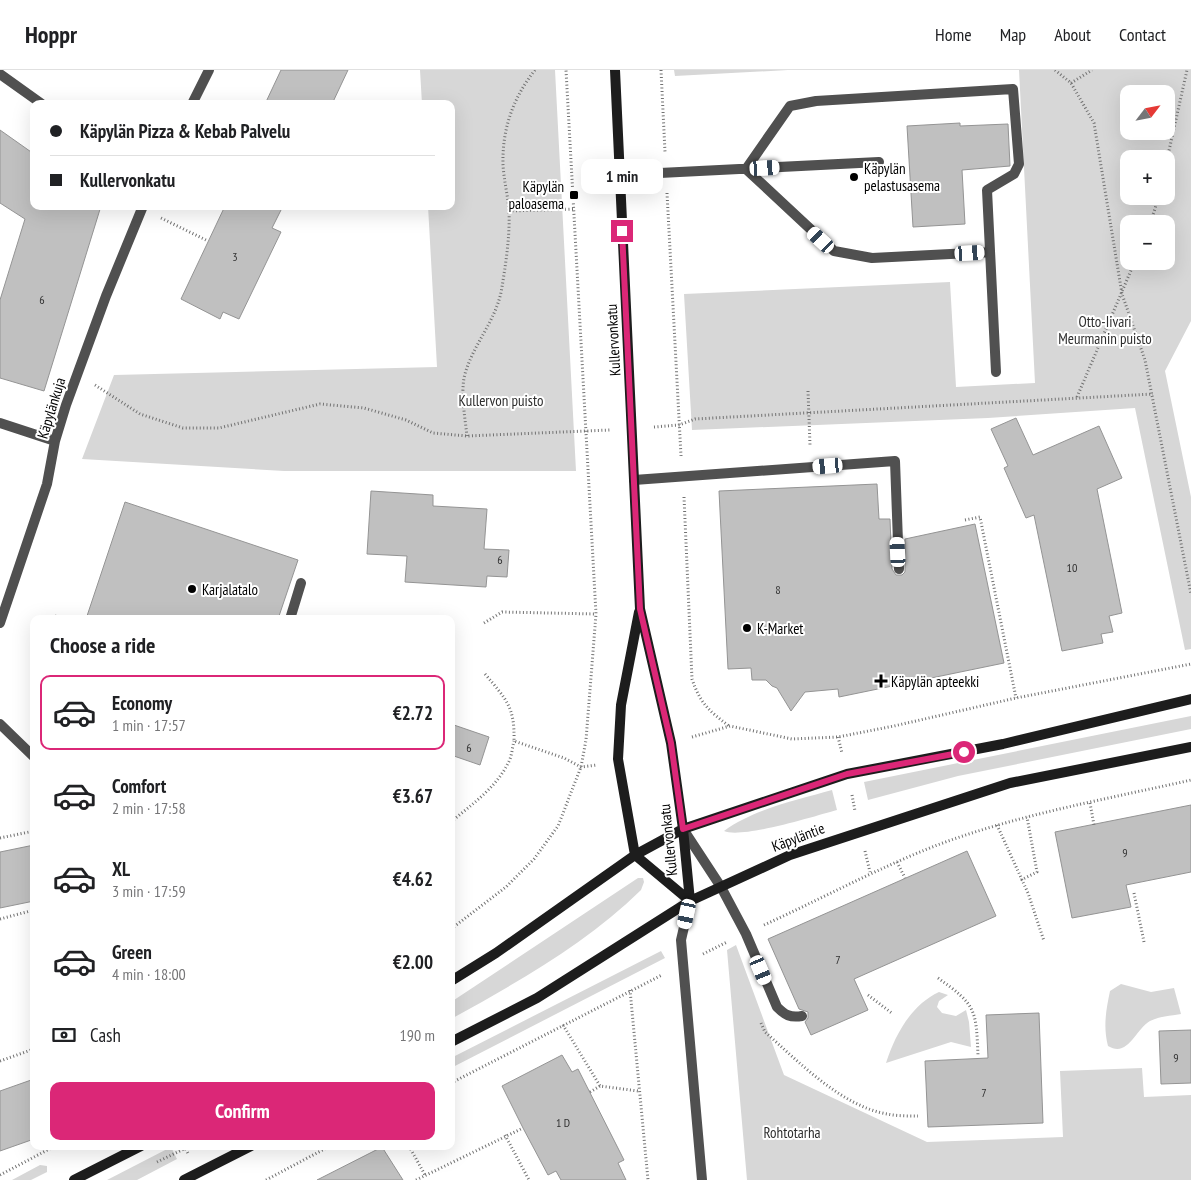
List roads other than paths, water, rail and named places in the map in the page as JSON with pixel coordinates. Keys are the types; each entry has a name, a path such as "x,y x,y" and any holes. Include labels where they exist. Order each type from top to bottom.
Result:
{"main road":[{"name":"Kullervonkatu","path":"615,70 640,609 671,743 683,829 690,901"},
{"name":"Kullervonkatu","path":"640,609 621,705 618,759 636,854 690,901"},
{"path":"455,979 496,953 636,854 683,829 847,774 1003,744 1191,699"},
{"name":"Käpyläntie","path":"455,1040 537,998 690,901 790,854 1010,783 1191,748"},
{"path":"74,1180 133,1150"},
{"path":"184,1180 242,1150"}],"street":[{"path":"194,100 209,70"},
{"path":"0,74 36,100"},
{"path":"746,169 790,106 816,101 1014,89 1019,164 1014,174 987,190 996,372"},
{"path":"620,175 879,162"},
{"path":"746,169 834,251 872,258 990,252"},
{"name":"Käpylänkuja","path":"0,623 47,484 55,442 76,378 106,296 141,210"},
{"path":"0,423 55,442"},
{"path":"634,480 683,478 895,461 899,569"},
{"path":"291,615 301,583"},
{"path":"0,724 30,753"},
{"path":"683,829 721,886 746,934 777,1007 785,1015 793,1018 802,1016"},
{"path":"690,901 681,940 702,1180"}],"place":[{"name":"Käpylän pelastusasema","path":"854,177"},
{"name":"Käpylän paloasema","path":"574,195"},
{"name":"Karjalatalo","path":"192,589"},
{"name":"K-Market","path":"747,628"},
{"name":"Käpylän apteekki","path":"881,681"}],"park label":[{"name":"Otto-Iivari Meurmanin puisto","path":"1105,330"},
{"name":"Kullervon puisto","path":"501,400"},
{"name":"Rohtotarha","path":"792,1132"}]}
